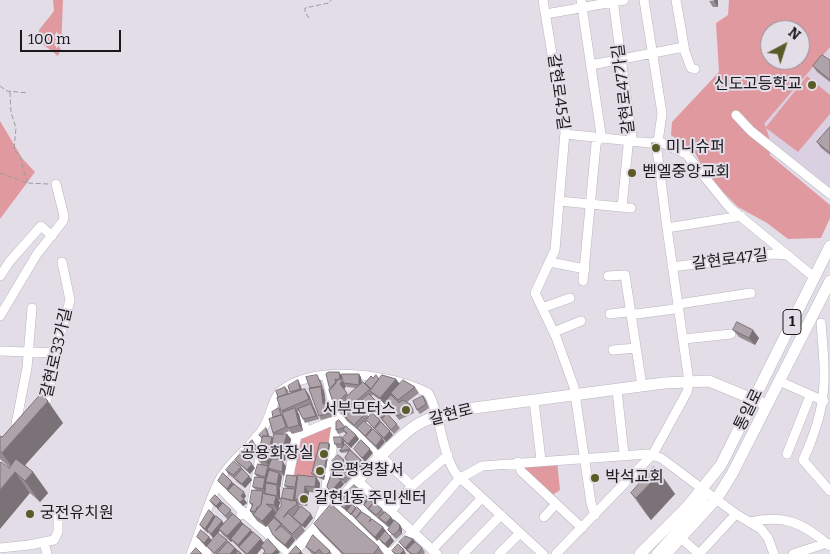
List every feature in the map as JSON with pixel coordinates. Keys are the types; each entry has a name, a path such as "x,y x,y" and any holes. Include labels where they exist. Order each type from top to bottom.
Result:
{"main road":[{"name":"통일로","path":"640,554 703,489 721,465 830,246"},
{"name":"통일로","path":"666,554 717,498 732,474 779,381 821,322 824,293 830,281"},
{"name":"갈현로","path":"291,554 314,532 330,505 346,494 412,427 436,415 459,410 642,386 709,381 767,405"}],"street":[{"name":"갈현로45길","path":"543,0 565,134 554,250 535,293 554,332 568,368 576,396"},
{"path":"546,14 582,4 624,0"},
{"name":"갈현로47길","path":"644,0 662,113 658,141 667,228 689,382"},
{"path":"676,0 684,47 691,68 695,69"},
{"name":"갈현로47가길","path":"591,203 626,208 632,138 613,1"},
{"path":"582,4 601,134 596,144 584,281"},
{"path":"591,65 684,47"},
{"path":"736,115 751,131 830,194"},
{"path":"565,134 650,143 658,141 686,154 729,206 814,277"},
{"path":"0,316 4,297 63,221 64,216 56,184"},
{"path":"559,201 591,203"},
{"path":"667,228 741,216"},
{"path":"0,276 10,261 41,226 52,236"},
{"name":"갈현로47길","path":"672,266 773,254 788,255"},
{"name":"갈현로33가길","path":"32,308 28,352 14,434 45,405 70,300 62,262"},
{"path":"550,262 585,269"},
{"path":"824,293 830,273"},
{"path":"608,276 625,275 642,386"},
{"path":"610,314 675,309 678,305 751,293"},
{"path":"542,308 570,298"},
{"path":"554,332 581,321"},
{"path":"821,322 825,366 824,401 816,432 803,460 830,491"},
{"path":"684,339 732,334"},
{"path":"613,350 636,348"},
{"path":"0,351 56,353"},
{"path":"327,375 337,420 327,478 330,505 390,554 413,532 459,479 482,466 624,454 653,454 717,498 736,514 761,529 768,538 774,554"},
{"path":"241,515 251,510 259,440 271,415 277,394 304,379 327,375 366,376 406,384 428,393 448,455 459,479 543,554"},
{"path":"364,388 366,376"},
{"name":"통일로","path":"779,381 824,401"},
{"path":"556,554 653,454 687,392 689,382"},
{"path":"356,434 406,384"},
{"path":"617,390 624,454"},
{"path":"576,396 591,503 595,515"},
{"path":"787,454 810,396"},
{"path":"534,401 541,460"},
{"path":"286,492 302,433 300,414"},
{"path":"192,554 220,479 259,440 302,433 342,419 412,486"},
{"path":"391,512 412,486 448,455"},
{"path":"518,462 521,471 582,528"},
{"path":"358,481 434,552 482,498"},
{"name":"갈현로","path":"218,486 241,515 266,532 291,554"},
{"path":"656,554 701,504 704,497 703,489"},
{"path":"346,494 388,531 377,544"},
{"path":"544,517 556,504"},
{"path":"266,532 282,511"},
{"path":"0,548 54,540 58,532 58,515 62,513"},
{"path":"681,538 699,554 736,514"},
{"path":"463,554 501,515"},
{"path":"749,522 765,518 787,519 811,530 828,545"},
{"path":"314,532 316,545"},
{"path":"314,532 336,554"},
{"path":"499,554 520,533"},
{"path":"44,542 47,554"},
{"path":"196,543 207,554"},
{"path":"793,554 828,545"}],"path":[{"path":"309,18 304,12 305,8 329,3 331,0"},
{"path":"0,86 10,92 28,93"},
{"path":"10,92 11,112 16,128 14,150 20,156 27,183"},
{"path":"0,173 27,183 56,184"}],"shaded area":[{"path":"53,0 63,0 61,49 58,56 40,42 39,30 54,11"},
{"path":"729,0 830,0 830,47 764,124 766,127 807,76 830,95 830,114 798,152 766,128 769,137 770,155 830,205 830,218 821,238 788,239 767,223 738,207 708,177 694,151 671,135 672,122 719,72 716,23 728,15"},
{"name":"신도고등학교","path":"830,41 830,187 757,129 806,70 810,70 810,65"},
{"path":"0,121 22,158 35,172 0,219"},
{"path":"333,425 330,445 317,464 313,477 290,478 297,435"},
{"path":"557,461 560,490 551,496 523,470 522,464"}],"building":[{"path":"822,55 830,60 830,80 813,66"},
{"path":"830,127 830,153 817,142"},
{"path":"652,143 656,143 656,148 652,149"},
{"path":"737,322 753,330 749,338 733,330"},
{"path":"329,372 339,372 340,379 335,379 336,383 330,390 326,374"},
{"path":"342,374 359,374 359,385 344,383"},
{"path":"317,375 322,386 310,388 306,377"},
{"path":"376,375 379,379 371,389 365,383 371,376 373,378"},
{"path":"382,375 396,379 380,398 370,391"},
{"path":"340,378 342,381 340,384 347,393 336,404 333,402 329,390"},
{"path":"298,380 300,389 290,392 288,386"},
{"path":"403,380 415,387 398,400 391,393"},
{"path":"363,382 370,389 355,402 366,413 354,425 344,416 353,405 345,398"},
{"path":"285,387 287,394 278,397 276,391"},
{"path":"321,387 323,404 326,403 330,413 319,416 309,389"},
{"path":"305,389 309,399 281,411 277,398"},
{"path":"41,394 48,401 2,453 0,451 0,436 2,437"},
{"path":"369,394 378,403 370,410 362,399"},
{"path":"391,395 399,403 403,400 410,404 412,409 397,416 392,410 394,406 390,409 384,403"},
{"path":"423,396 426,404 417,410 413,401"},
{"path":"341,402 350,409 344,417 337,406"},
{"path":"311,404 316,416 303,419 298,409"},
{"path":"381,405 388,412 381,418 375,411"},
{"path":"279,408 281,415 273,417 272,412"},
{"path":"295,408 299,425 288,428 282,413"},
{"path":"372,413 380,420 374,428 366,420"},
{"path":"387,414 397,424 391,430 382,419"},
{"path":"282,415 286,427 273,433 269,419"},
{"path":"339,420 345,427 336,430 336,422"},
{"path":"364,421 372,428 365,436 357,428"},
{"path":"381,422 390,431 384,438 375,429"},
{"path":"346,426 356,435 348,444 342,438 347,433 343,430"},
{"path":"266,428 268,436 263,436 262,438 259,435"},
{"path":"373,429 382,438 376,446 366,437"},
{"path":"274,434 287,434 281,455 271,452"},
{"path":"263,436 272,437 266,462 257,459"},
{"path":"334,437 342,437 342,444 335,444"},
{"path":"252,440 256,446 249,456 243,451"},
{"path":"361,440 370,449 362,458 354,449"},
{"path":"320,443 329,443 323,478 312,474"},
{"path":"345,444 350,449 340,451"},
{"path":"350,450 361,460 355,467 345,458"},
{"path":"241,453 252,464 247,470 235,460"},
{"path":"338,455 344,460 338,466 332,461"},
{"path":"16,459 33,472 25,481 15,472 0,490 0,463 9,468"},
{"path":"272,459 279,459 283,462 282,472 268,468"},
{"path":"234,461 241,467 233,475 226,470"},
{"path":"346,463 352,470 343,480 336,473"},
{"path":"258,464 268,466 265,477 255,474"},
{"path":"334,465 339,470 335,475 331,474"},
{"path":"654,467 660,473 636,498 631,493"},
{"path":"242,469 249,476 242,484 234,478"},
{"path":"269,470 279,473 277,484 266,482"},
{"path":"223,473 232,482 227,489 218,481"},
{"path":"332,473 341,480 331,491 327,487"},
{"path":"287,475 297,476 295,487 285,486"},
{"path":"298,475 316,477 315,487 305,486 303,500 295,499"},
{"path":"255,477 265,478 263,489 253,487"},
{"path":"266,483 277,485 277,496 265,494"},
{"path":"234,484 244,492 241,496 244,499 240,502 228,491"},
{"path":"354,485 360,490 354,496 348,491"},
{"path":"284,488 295,489 293,501 282,498"},
{"path":"252,490 263,491 261,504 255,512 250,511 253,504 250,503"},
{"path":"263,493 276,496 274,505 266,504 273,509 262,521 253,515 261,504"},
{"path":"363,494 368,498 363,504 358,499"},
{"path":"215,495 221,501 216,506 210,501"},
{"path":"344,496 350,501 344,508 338,502"},
{"path":"281,498 296,501 297,504 288,511 283,518 288,513 301,525 292,534 274,516 281,506"},
{"path":"369,499 373,503 368,509 364,505"},
{"path":"223,503 231,510 225,516 218,509"},
{"path":"374,503 382,509 376,515 369,509"},
{"path":"331,504 379,547 373,554 344,554 314,524"},
{"path":"352,504 356,508 351,515 347,511"},
{"path":"301,506 311,514 302,525 293,517"},
{"path":"357,507 361,511 356,518 351,514"},
{"path":"209,510 214,515 205,529 200,525"},
{"path":"362,512 371,518 369,522 372,519 383,527 375,537 356,519"},
{"path":"385,512 391,517 386,523 379,518"},
{"path":"233,514 241,521 227,536 219,529"},
{"path":"216,516 222,521 211,534 207,530"},
{"path":"274,518 281,524 275,531 281,526 292,536 285,545 273,535 268,525"},
{"path":"394,520 400,525 399,530 393,535 388,530"},
{"path":"243,524 251,530 238,545 231,539"},
{"path":"201,530 209,537 204,543 197,537"},
{"path":"385,531 391,537 385,544 379,539"},
{"path":"253,532 261,539 247,554 239,547"},
{"path":"218,533 227,540 214,553 207,546"},
{"path":"313,535 330,551 327,554 323,554 319,549 315,553 306,547"},
{"path":"405,536 413,539 405,548 399,542"},
{"path":"268,539 277,549 272,554 263,554 265,551 261,546"},
{"path":"228,542 235,548 230,554 217,554"},
{"path":"415,542 422,548 417,554 412,554 407,550"},
{"path":"398,544 404,550 400,554 395,554 392,551"},
{"path":"296,546 301,551 298,554 289,554"},
{"path":"196,548 202,554 191,554"}],"place":[{"name":"신도고등학교","path":"812,85"},
{"name":"미니슈퍼","path":"656,148"},
{"name":"벧엘중앙교회","path":"632,173"},
{"name":"서부모터스","path":"406,410"},
{"name":"공용화장실","path":"324,454"},
{"name":"은평경찰서","path":"320,471"},
{"name":"박석교회","path":"595,478"},
{"name":"갈현1동 주민센터","path":"304,499"},
{"name":"궁전유치원","path":"30,514"}]}
